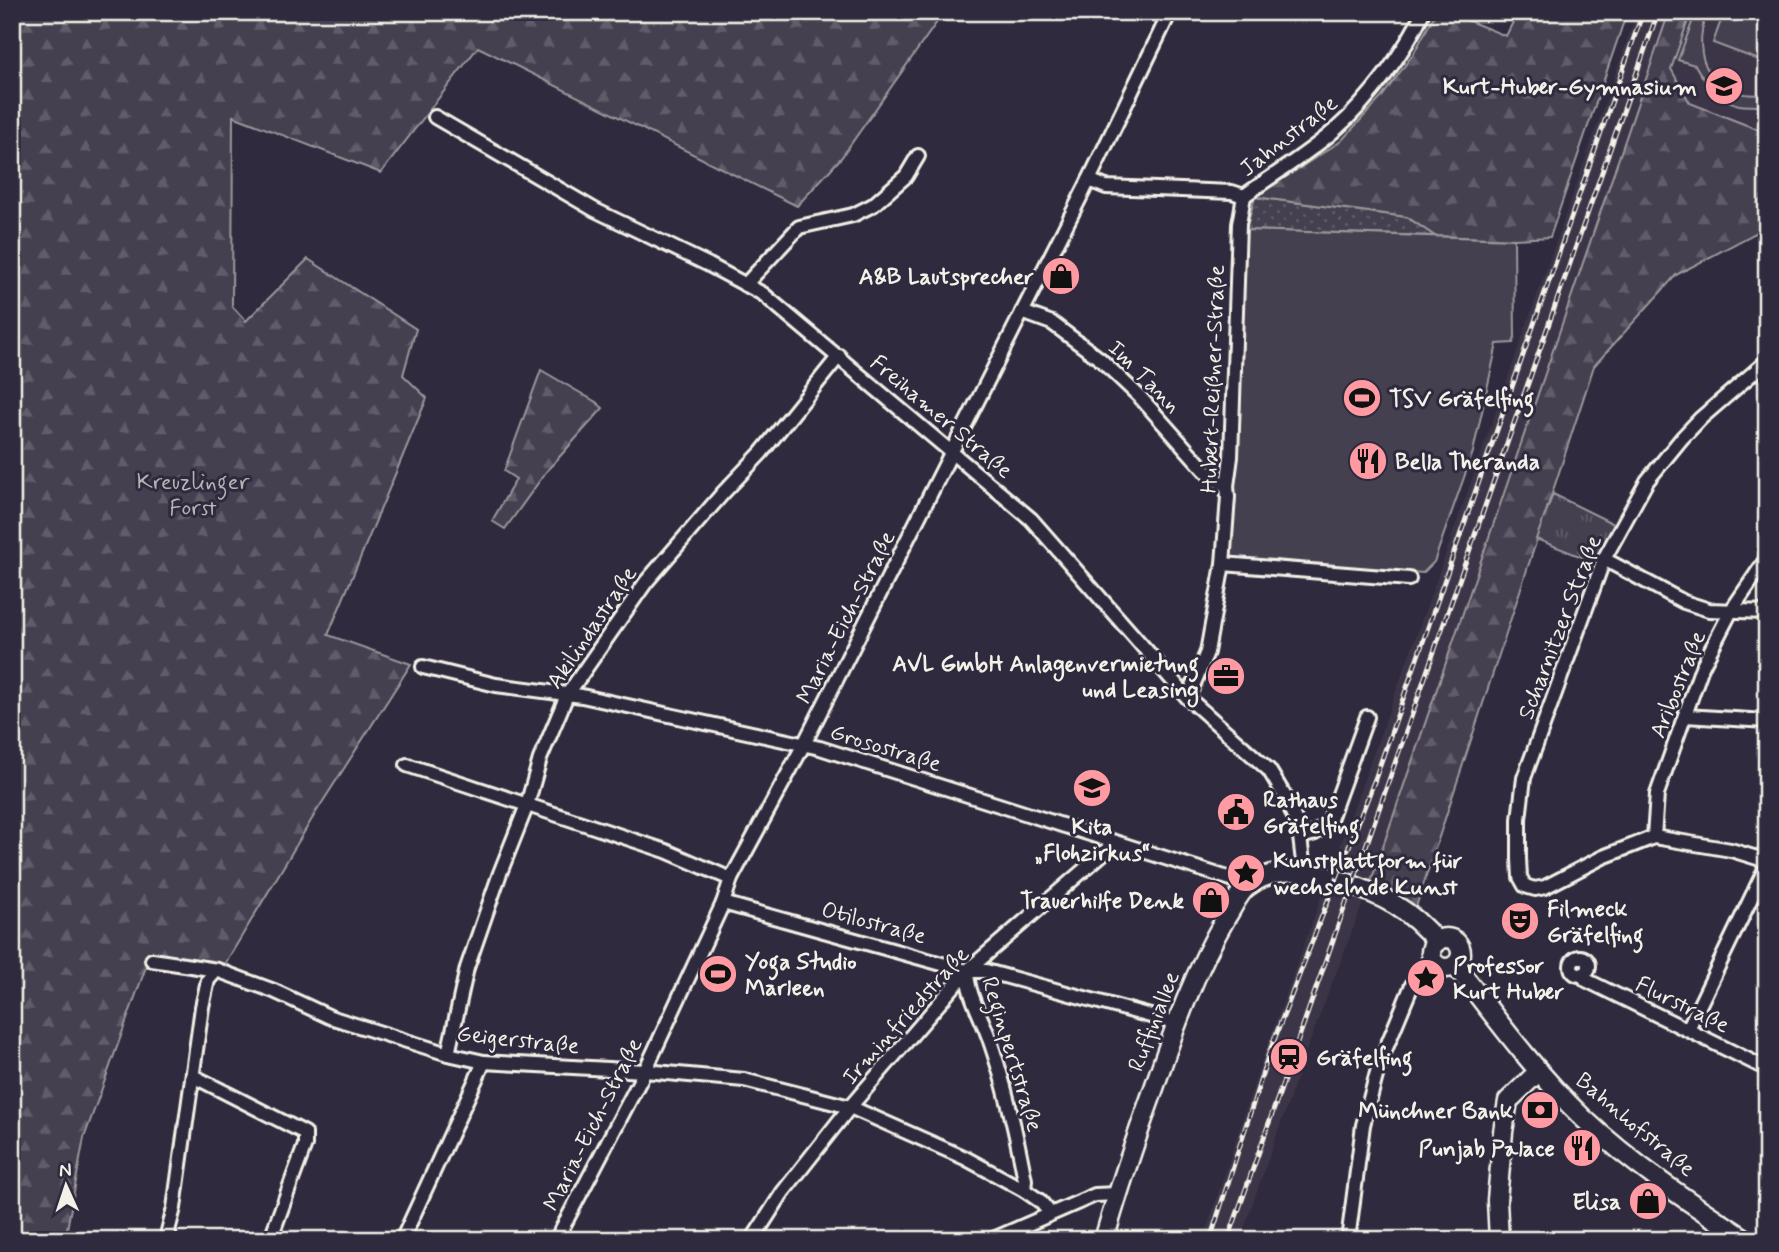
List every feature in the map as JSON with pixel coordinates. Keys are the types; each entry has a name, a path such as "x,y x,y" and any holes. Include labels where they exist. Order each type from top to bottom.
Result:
{"street":[{"name":"Maria-Eich-Straße","path":"556,1240 645,1071 723,903 730,879 803,746 1089,180 1170,12"},
{"name":"Jahnstraße","path":"1089,180 1107,187 1232,192 1244,196 1335,130 1391,65 1423,12"},
{"name":"Freihamer Straße","path":"435,117 595,210 763,294 1031,519 1188,698 1269,770 1286,798 1301,837 1304,870"},
{"path":"745,285 799,227 853,215 873,205 906,176 918,156"},
{"name":"Hubert-Reißner-Straße","path":"1188,698 1207,652 1223,564 1231,457 1239,225 1244,196"},
{"name":"Im Tann","path":"1022,312 1052,323 1100,359 1140,397 1212,478 1227,486"},
{"name":"Akilindastraße","path":"448,1055 467,968 527,805 540,759 567,695 646,582 761,453 839,356"},
{"name":"Scharnitzer Straße","path":"1654,837 1603,857 1545,887 1535,889 1525,886 1520,877 1519,819 1524,778 1604,559 1647,481 1682,438 1723,398 1767,361"},
{"name":"Aribostraße","path":"1654,837 1657,794 1702,667 1731,611 1767,558"},
{"path":"1604,559 1684,602 1709,610 1767,612"},
{"path":"1223,564 1409,579"},
{"name":"Grosostraße","path":"424,667 496,685 582,696 820,748 1231,879 1245,887"},
{"path":"1301,837 1315,833 1329,822 1367,716"},
{"path":"1685,716 1767,720"},
{"path":"407,765 666,851 730,879"},
{"path":"1654,837 1731,850 1767,863 1688,1029"},
{"name":"Irminfriedstraße","path":"752,1240 783,1192 850,1107 967,971 1115,843"},
{"path":"1245,887 1266,875 1304,870"},
{"name":"Bahnhofstraße","path":"1304,870 1362,888 1405,909 1437,942 1451,938 1458,944 1461,955 1455,965 1539,1071 1583,1118 1652,1174 1747,1240"},
{"name":"Ruffiniallee","path":"1104,1240 1117,1194 1176,1023 1212,942 1245,887"},
{"name":"Otilostraße","path":"723,903 967,971 986,971 1176,1023"},
{"path":"1437,942 1432,951 1434,961 1441,967 1455,965"},
{"name":"Geigerstraße","path":"152,960 217,970 274,991 330,1017 448,1055 484,1062 645,1071 744,1080 850,1107 965,1158 1024,1189 1050,1213"},
{"path":"1348,1240 1363,1125 1379,1065 1412,985 1434,961"},
{"path":"171,1240 169,1231 202,1007 208,980 217,970"},
{"name":"Reginpertstraße","path":"967,971 967,987 989,1036 1011,1107 1026,1180 1024,1189"},
{"name":"Flurstraße","path":"1583,974 1586,980 1767,1069"},
{"path":"402,1240 484,1062"},
{"path":"1499,1240 1497,1200 1508,1101 1539,1071"},
{"path":"193,1076 305,1133 305,1145 270,1240"},
{"path":"991,1240 1095,1195 1117,1194"}],"shaded area":[{"path":"1637,12 1670,12 1369,887 1307,1049 1240,1240 1203,1240 1261,1063 1437,578"},
{"name":"Kurt-Huber-Gymnasium","path":"1691,12 1767,12 1767,133 1690,103 1671,69"}],"green space":[{"name":"Kreuzlinger Forst","path":"12,12 367,12 368,17 419,12 944,12 841,158 797,206 478,47 381,173 233,116 232,306 246,321 308,259 416,329 403,375 427,398 328,635 411,664 318,809 225,964 151,953 84,1138 65,1240 12,1240"},
{"path":"1436,12 1447,12 1506,36 1518,12 1627,12 1550,237 1514,239 1435,236 1407,217 1255,197 1341,141 1381,98 1414,53"},
{"path":"1669,12 1691,12 1671,69 1690,103 1767,133 1767,227 1676,275 1594,366 1416,907 1369,887"},
{"path":"1696,12 1707,12 1701,46 1710,74 1732,91 1767,94 1767,108 1739,105 1724,99 1708,84 1695,65 1678,60"},
{"path":"1724,12 1767,12 1767,63 1713,43"},
{"path":"1255,197 1407,217 1435,236 1246,230"},
{"name":"TSV Gräfelfing","path":"1246,230 1514,239 1515,337 1513,343 1497,344 1473,452 1434,562 1423,573 1234,559 1231,555"},
{"path":"541,370 603,408 546,472 505,529 492,521 516,479 504,471"},
{"path":"1553,494 1614,524 1597,563 1536,539"}],"railway":[{"path":"1210,1240 1269,1053 1375,779 1643,12"},
{"path":"1228,1240 1658,12"}],"place":[{"name":"Kurt-Huber-Gymnasium","path":"1724,86"},
{"name":"A&B Lautsprecher","path":"1061,276"},
{"name":"TSV Gräfelfing","path":"1362,398"},
{"name":"Bella Theranda","path":"1368,461"},
{"name":"AVL GmbH Anlagenvermietung und Leasing","path":"1226,676"},
{"name":"Kita „Flohzirkus“","path":"1092,788"},
{"name":"Rathaus Gräfelfing","path":"1236,812"},
{"name":"Kunstplattform für wechselnde Kunst","path":"1246,873"},
{"name":"Trauerhilfe Denk","path":"1211,900"},
{"name":"Filmeck Gräfelfing","path":"1520,921"},
{"name":"Yoga Studio Marleen","path":"718,974"},
{"name":"Professor Kurt Huber","path":"1426,978"},
{"name":"Gräfelfing","path":"1289,1057"},
{"name":"Münchner Bank","path":"1540,1110"},
{"name":"Punjab Palace","path":"1582,1148"},
{"name":"Elisa","path":"1648,1201"}]}
